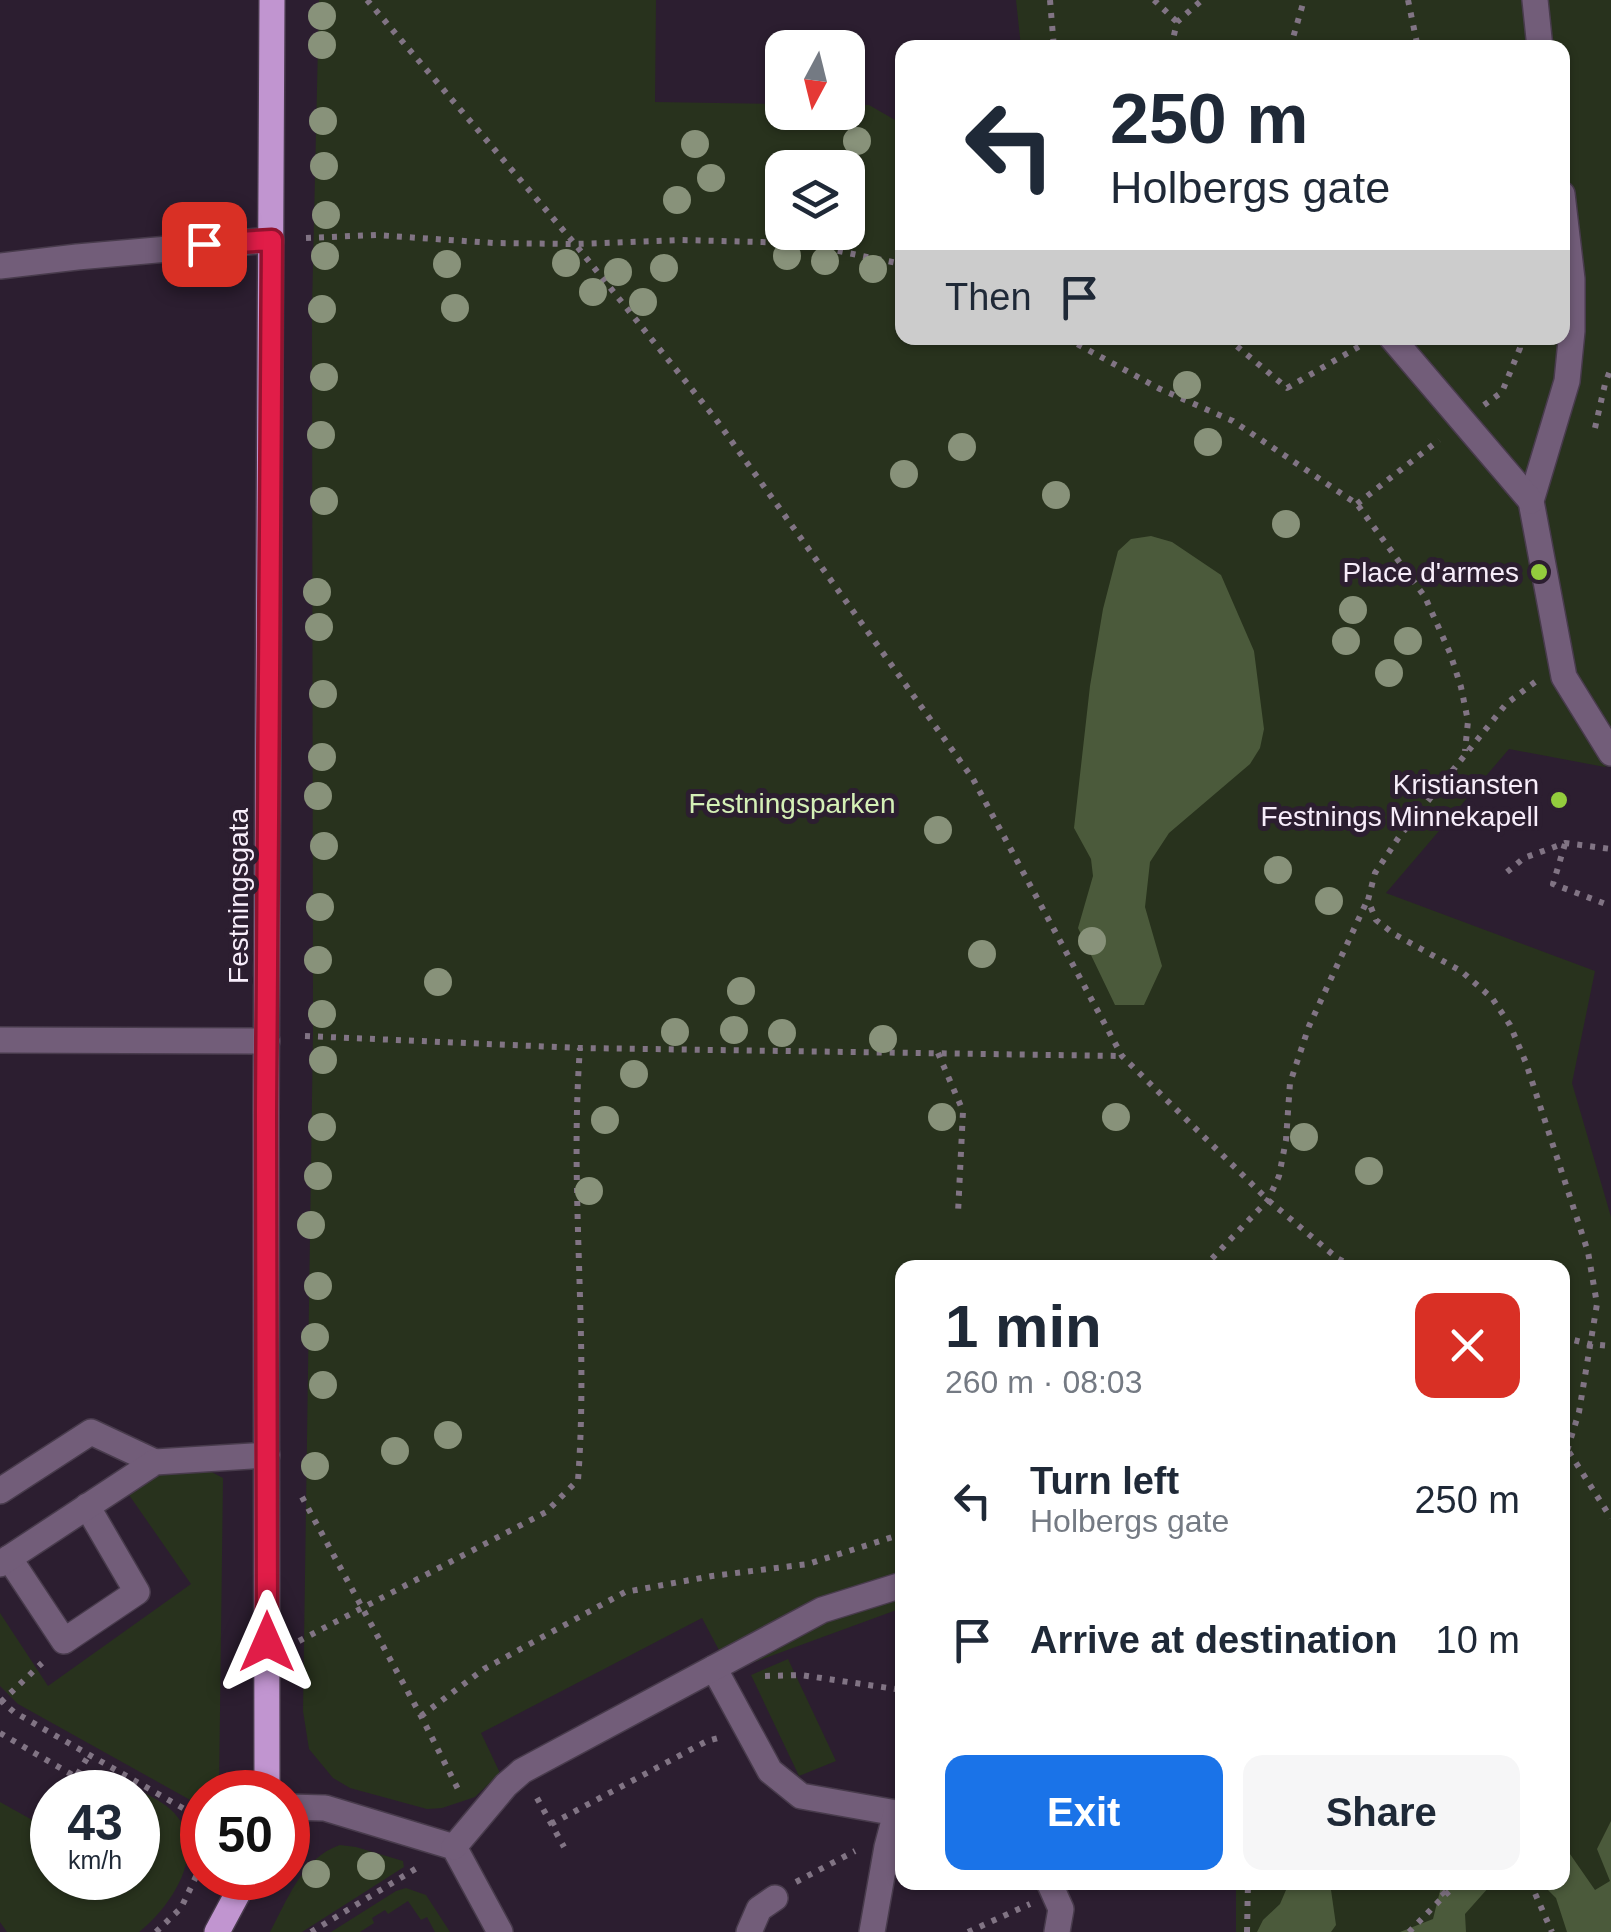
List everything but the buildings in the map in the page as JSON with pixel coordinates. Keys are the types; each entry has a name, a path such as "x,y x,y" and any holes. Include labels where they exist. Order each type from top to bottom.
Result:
{"main road":[{"name":"Festningsgata","path":"267,1770 272,0"},
{"path":"218,1932 235,1900"}],"street":[{"path":"1535,0 1539,40"},
{"path":"0,266 272,240"},
{"path":"1570,262 1572,331 1567,381 1531,501 1564,677 1611,753"},
{"path":"1398,345 1531,501"},
{"path":"0,1040 267,1041"},
{"path":"0,1490 91,1432 154,1462 267,1455"},
{"path":"87,1506 137,1592 64,1642 4,1561 87,1506 154,1462"},
{"path":"454,1847 522,1771 822,1610 895,1587"},
{"path":"714,1668 770,1771 802,1796 895,1813"},
{"path":"310,1808 325,1808 454,1847 500,1932"},
{"path":"872,1932 887,1847 895,1825"},
{"path":"1053,1890 1061,1910 1058,1932"},
{"path":"749,1932 758,1909 775,1898"}],"path":[{"path":"367,0 575,244 714,418 973,779 1122,1056 1268,1200 1341,1260"},
{"path":"1050,0 1053,40"},
{"path":"1154,0 1176,22"},
{"path":"1173,40 1176,22 1202,0"},
{"path":"1292,40 1304,0"},
{"path":"1408,0 1416,40"},
{"path":"306,238 376,235 575,244 682,240 799,242 895,260"},
{"path":"1079,345 1160,389 1233,421 1357,504 1424,596 1450,653 1468,721 1464,755"},
{"path":"1235,345 1287,388 1362,345"},
{"path":"1357,504 1502,392 1520,345"},
{"path":"1595,428 1611,368"},
{"path":"1212,1260 1268,1200 1279,1176 1290,1083 1309,1026 1368,900 1374,873 1506,704 1541,677 1564,677"},
{"path":"1507,872 1524,858 1565,843 1611,849"},
{"path":"1565,843 1554,884 1611,906"},
{"path":"1368,900 1376,920 1462,972 1492,998 1510,1025 1526,1062 1588,1252 1597,1304 1580,1412 1570,1444"},
{"path":"304,1036 580,1048 1122,1056"},
{"path":"300,1641 546,1512 578,1480 582,1427 577,1086 580,1048"},
{"path":"938,1054 963,1111 958,1213"},
{"path":"1570,1339 1611,1346"},
{"path":"1570,1454 1611,1518"},
{"path":"302,1498 476,1823"},
{"path":"421,1716 484,1669 626,1592 808,1564 895,1536"},
{"path":"64,1642 0,1702 180,1806"},
{"path":"751,1648 765,1678 801,1675 895,1689"},
{"path":"551,1824 707,1741 748,1730"},
{"path":"0,1732 76,1777 90,1753"},
{"path":"522,1771 564,1847"},
{"path":"311,1932 454,1847"},
{"path":"800,1879 840,1858"},
{"path":"968,1932 1048,1890"},
{"path":"1247,1932 1248,1890"},
{"path":"1440,1890 1445,1895"},
{"path":"1410,1932 1451,1890"},
{"path":"1534,1890 1552,1932"},
{"path":"156,1932 186,1900"}],"green space":[{"name":"Festningsparken","path":"319,0 656,0 655,102 765,104 765,130 865,130 865,105 895,120 895,345 1570,345 1570,40 1020,40 1016,0 1611,0 1611,761 1605,767 1509,749 1386,893 1595,971 1572,1083 1611,1217 1611,1932 1236,1932 1236,1890 1570,1890 1570,1260 895,1260 895,1611 730,1671 702,1618 481,1733 500,1773 475,1797 442,1808 427,1809 350,1788 333,1778 309,1749 303,1711 313,1031 312,308"},
{"path":"1151,536 1172,542 1221,575 1254,651 1264,729 1260,748 1250,764 1169,833 1150,862 1145,907 1162,966 1144,1005 1115,1005 1078,928 1093,876 1091,859 1074,828 1090,686 1118,551 1131,539"},
{"path":"204,1468 223,1478 219,1770 180,1770 180,1794 160,1783 160,1770 136,1770 18,1704 0,1686 0,1613 48,1686 191,1584 127,1492 158,1474"},
{"path":"788,1659 836,1761 799,1776 751,1675"},
{"path":"0,1802 30,1819 30,1900 160,1900 160,1802 180,1822 180,1880 164,1907 139,1932 7,1932 0,1922"},
{"path":"1611,1821 1611,1932 1567,1932 1556,1898 1548,1890 1570,1890 1570,1854 1595,1890 1610,1881 1597,1849"},
{"path":"340,1845 356,1847 403,1861 404,1867 302,1932 270,1932 286,1900 310,1900 310,1866"},
{"path":"406,1888 426,1895 450,1932 435,1932 427,1917 421,1920 408,1901 388,1914 385,1910 372,1918 374,1923 360,1932 331,1932 396,1891"},
{"path":"1286,1890 1331,1890 1336,1925 1331,1932 1257,1932 1280,1904"},
{"path":"1440,1890 1486,1890 1465,1914 1466,1932 1400,1932 1433,1919"}],"place":[{"name":"Place d'armes","path":"1539,572"},
{"name":"Kristiansten Festnings Minnekapell","path":"1559,800"}],"route":[{"path":"204,244 272,240 267,1642"}]}
